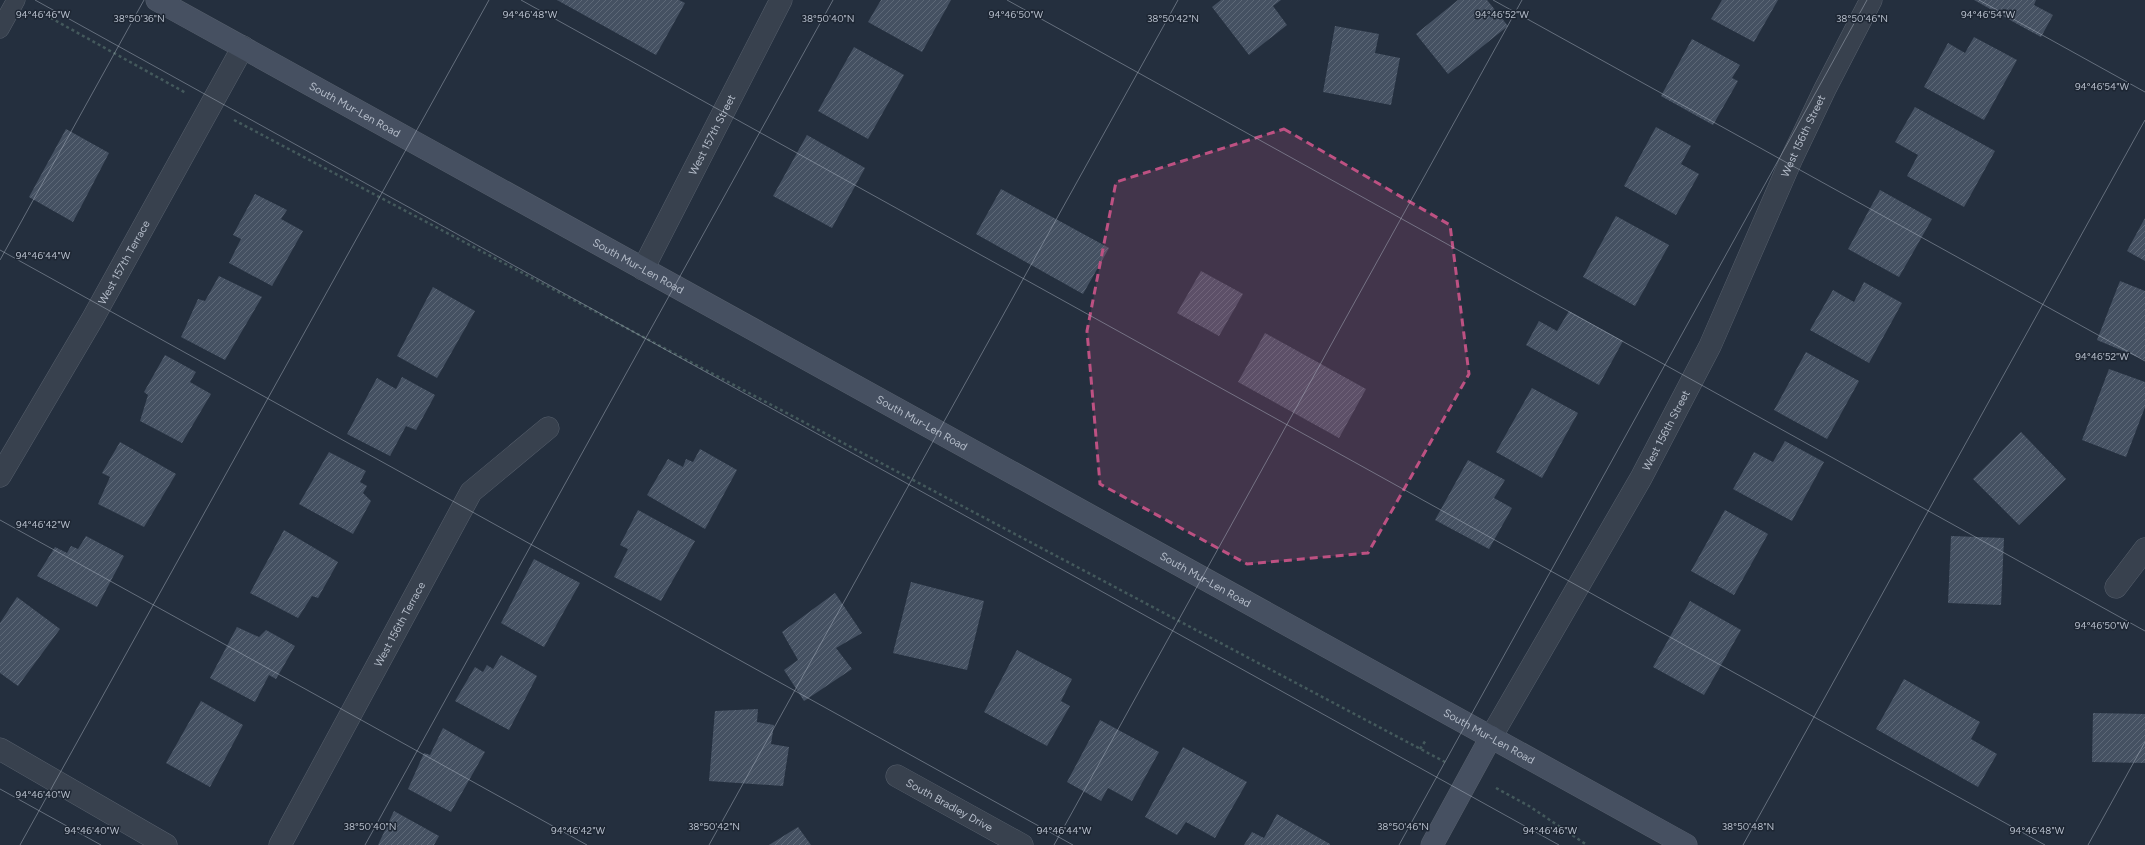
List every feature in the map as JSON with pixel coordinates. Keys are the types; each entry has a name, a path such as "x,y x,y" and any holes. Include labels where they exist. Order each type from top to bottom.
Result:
{"main road":[{"name":"South Mur-Len Road","path":"157,0 1686,845"},
{"name":"West 156th Street","path":"1432,845 1491,737"}],"street":[{"name":"West 157th Street","path":"643,269 781,0"},
{"name":"West 156th Street","path":"1491,737 1641,478 1710,346 1795,152 1871,0"},
{"name":"West 157th Terrace","path":"0,476 93,318 243,48"},
{"name":"West 156th Terrace","path":"280,845 471,492 548,428"},
{"path":"2116,588 2145,549"},
{"path":"0,749 166,845"},
{"name":"South Bradley Drive","path":"897,776 1022,845"}],"lane":[{"path":"0,29 16,0"}],"path":[{"path":"39,11 317,165 1529,806 1586,845"},
{"path":"1420,749 1426,740"}],"highlighted area":[{"path":"1284,129 1450,225 1469,374 1368,553 1247,564 1100,484 1087,331 1116,182"}],"building":[{"path":"557,0 679,0 685,3 656,55"},
{"path":"881,0 951,0 922,52 868,22"},
{"path":"1221,0 1281,0 1273,6 1287,25 1249,55 1212,7"},
{"path":"1458,0 1487,0 1508,26 1448,74 1416,34"},
{"path":"1722,0 1778,0 1754,42 1711,19"},
{"path":"1974,0 2036,0 2034,5 2053,15 2041,37"},
{"path":"1335,26 1379,34 1375,53 1400,58 1391,105 1323,92"},
{"path":"1974,37 2017,60 1984,120 1924,87 1948,43 1965,53"},
{"path":"1692,39 1740,65 1732,78 1738,81 1713,125 1661,96"},
{"path":"854,47 904,75 868,139 818,111"},
{"path":"1915,107 1995,151 1964,207 1907,176 1918,155 1895,142"},
{"path":"1656,127 1691,146 1681,164 1699,174 1676,215 1624,186"},
{"path":"66,129 109,153 73,222 29,197"},
{"path":"807,135 865,168 832,228 773,196"},
{"path":"1001,189 1109,248 1083,294 976,234"},
{"path":"1880,190 1932,219 1899,277 1848,249"},
{"path":"255,194 287,210 281,219 303,231 272,286 229,263 241,239 233,235"},
{"path":"1616,216 1669,245 1635,306 1583,277"},
{"path":"2145,218 2145,261 2127,251"},
{"path":"1201,271 1243,294 1219,336 1177,313"},
{"path":"219,276 262,297 225,360 181,337 198,299 205,301"},
{"path":"2120,281 2145,291 2145,360 2097,340"},
{"path":"1864,282 1902,303 1869,363 1810,330 1833,290 1854,302"},
{"path":"433,287 475,311 437,378 397,356"},
{"path":"1569,311 1623,341 1599,385 1526,345 1539,321 1557,331"},
{"path":"1265,333 1366,389 1339,438 1238,382"},
{"path":"1806,352 1859,381 1827,439 1774,410"},
{"path":"165,355 196,372 190,382 211,394 182,443 140,421 148,395 144,392"},
{"path":"2109,369 2145,382 2145,407 2126,457 2082,440"},
{"path":"402,377 435,395 416,430 406,426 390,456 347,434 377,378 396,389"},
{"path":"1532,388 1578,413 1542,478 1496,452"},
{"path":"2021,432 2066,479 2019,525 1973,479"},
{"path":"1785,441 1824,462 1792,521 1733,489 1754,452 1773,462"},
{"path":"120,442 176,474 144,527 98,504 110,477 102,473"},
{"path":"700,449 737,470 705,529 647,495 668,459 683,467 686,459 693,462"},
{"path":"329,452 366,471 360,482 367,486 363,493 371,501 353,534 299,504"},
{"path":"1468,460 1505,480 1494,498 1512,508 1489,549 1435,520"},
{"path":"638,510 695,541 661,601 614,577 628,549 620,545"},
{"path":"1725,510 1768,534 1734,595 1691,571"},
{"path":"284,530 338,562 318,598 312,596 298,618 250,593"},
{"path":"86,536 124,556 97,607 37,576 55,547 67,553 71,546 78,549"},
{"path":"1951,536 2004,538 2001,605 1948,603"},
{"path":"534,559 580,583 544,647 501,623"},
{"path":"911,582 984,601 967,670 893,653"},
{"path":"835,593 862,633 836,648 852,669 804,701 784,670 798,660 782,632"},
{"path":"17,597 60,629 18,686 0,673 0,623"},
{"path":"1690,601 1741,630 1704,695 1653,667"},
{"path":"237,627 259,637 266,630 295,646 276,679 269,675 255,702 210,678"},
{"path":"1017,650 1072,679 1061,701 1070,706 1047,746 984,712"},
{"path":"501,655 537,676 509,730 455,701 475,667 483,672 487,665 493,669"},
{"path":"1904,679 1980,722 1971,739 1997,754 1978,787 1876,729"},
{"path":"201,701 243,725 210,787 166,763"},
{"path":"758,709 757,722 774,725 771,744 789,747 783,786 709,781 715,711"},
{"path":"2093,713 2145,714 2145,763 2092,762"},
{"path":"1100,720 1159,752 1132,801 1108,788 1101,801 1067,782"},
{"path":"443,728 485,752 451,812 408,789 424,753 430,755"},
{"path":"1183,747 1247,782 1215,838 1186,822 1177,835 1145,817"},
{"path":"394,811 439,836 434,845 378,845"},
{"path":"1277,814 1330,845 1244,845 1252,832 1264,838"},
{"path":"798,827 811,845 769,845"}]}
